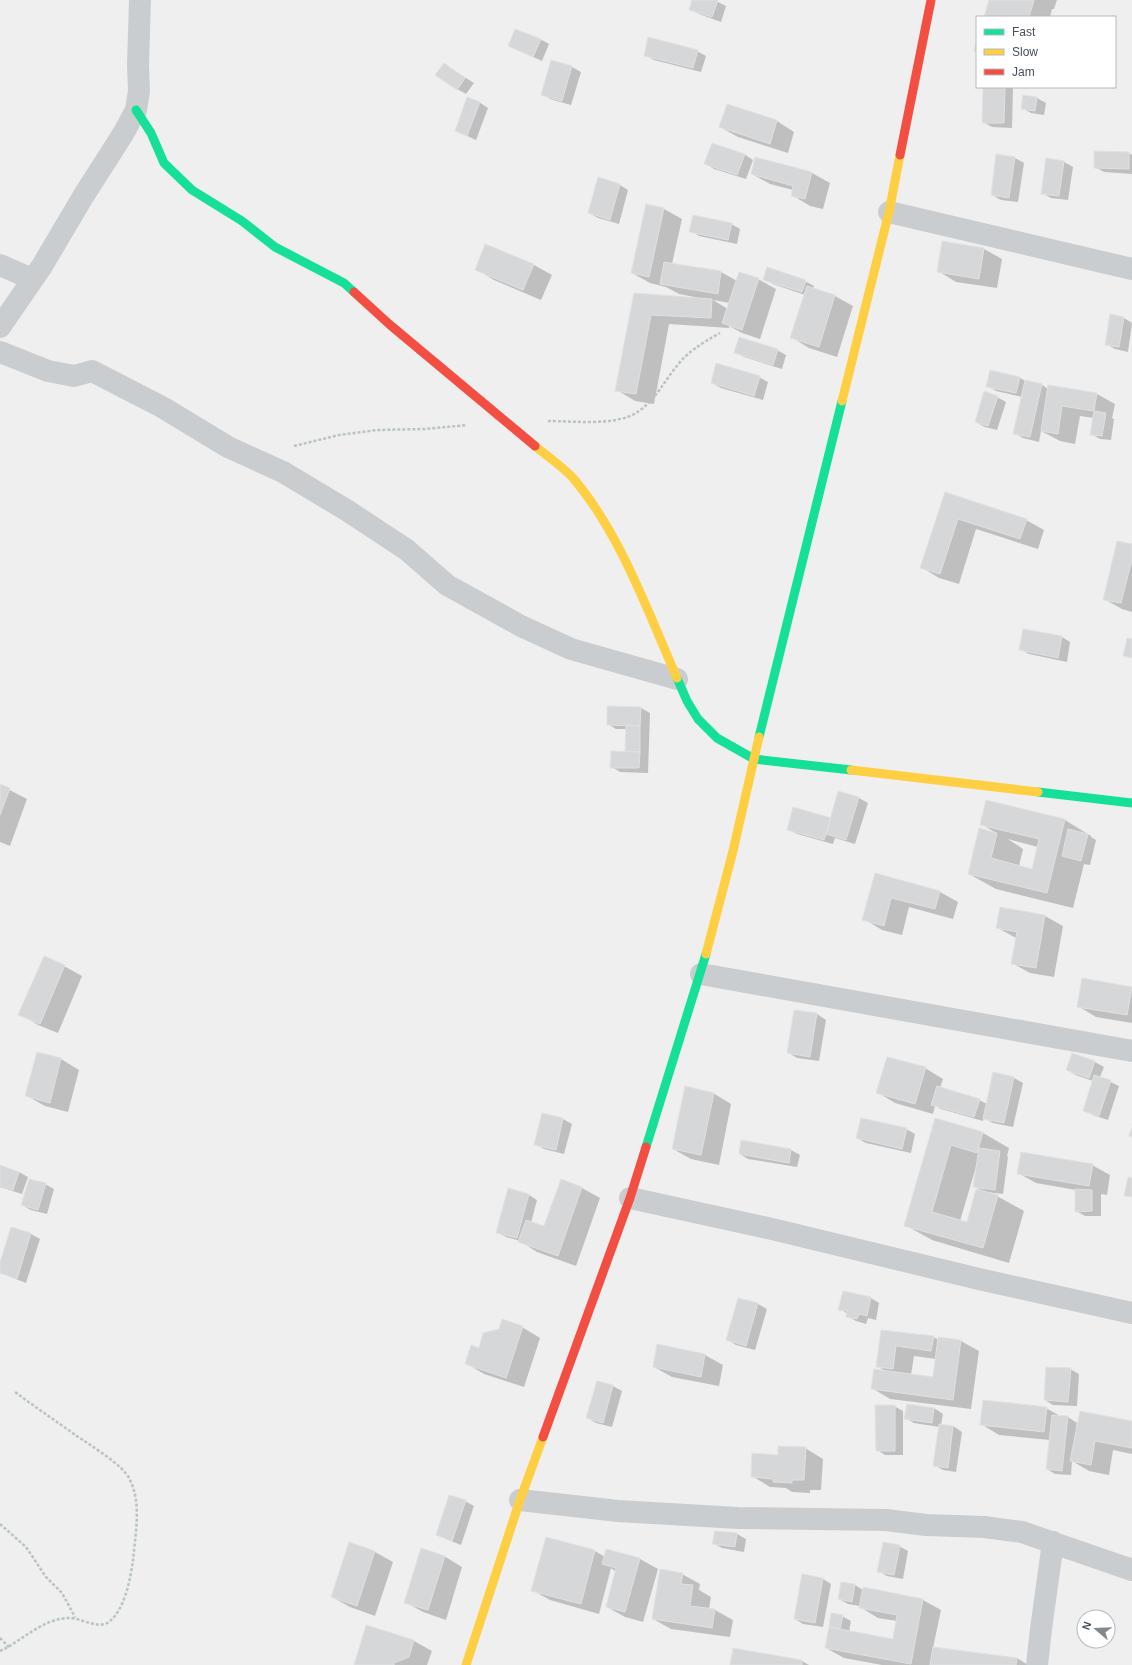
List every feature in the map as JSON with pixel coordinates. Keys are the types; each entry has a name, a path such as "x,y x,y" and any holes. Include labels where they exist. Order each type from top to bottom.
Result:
{"street":[{"path":"0,327 42,266 84,195 123,134 136,110 139,91 138,65 140,0"},
{"path":"466,1665 520,1500 630,1198 701,974 733,852 754,759 889,212 932,1"},
{"path":"136,110 151,133 164,163 192,190 242,221 275,247 344,283 389,324 572,477 594,507 625,559 677,679 698,719 717,738 754,759 1132,803"},
{"path":"889,212 1132,269"},
{"path":"0,265 32,279"},
{"path":"0,352 54,372 74,376 92,371 162,408 228,447 283,472 348,511 407,550 447,585 521,626 571,649 677,679"},
{"path":"701,974 1132,1051"},
{"path":"630,1198 772,1229 978,1279 1132,1313"},
{"path":"520,1500 626,1512 738,1518 886,1520 926,1525 984,1527 1022,1532 1132,1570"},
{"path":"1037,1665 1053,1542"}],"path":[{"path":"288,447 308,444 339,434 377,430 425,429 506,422 600,421 618,419 635,414 650,403 682,360 697,346 720,333"},
{"path":"0,1651 9,1647 38,1628 61,1619 75,1618 90,1623 100,1624 108,1623 116,1615 123,1601 131,1571 137,1504 130,1479 119,1467 99,1451 15,1392"},
{"path":"0,1524 26,1547 46,1576 62,1593 75,1618"},
{"path":"0,1638 9,1647"}],"building":[{"path":"692,0 718,0 712,17 689,10"},
{"path":"989,0 1034,0 1029,16 984,16"},
{"path":"515,29 541,39 533,57 508,46"},
{"path":"648,37 698,50 693,68 644,56"},
{"path":"551,60 572,66 562,101 541,95"},
{"path":"444,63 465,78 457,90 435,75"},
{"path":"983,88 1005,88 1004,123 982,123"},
{"path":"1023,95 1037,97 1035,111 1021,109"},
{"path":"467,97 480,102 467,136 455,131"},
{"path":"727,104 777,120 770,144 719,127"},
{"path":"712,143 745,154 737,175 704,164"},
{"path":"1094,151 1129,152 1129,169 1094,168"},
{"path":"996,154 1015,157 1009,198 991,195"},
{"path":"755,157 812,172 805,199 791,196 793,186 751,174"},
{"path":"1046,158 1064,161 1059,196 1041,194"},
{"path":"598,177 620,184 610,220 588,213"},
{"path":"646,204 664,208 649,277 631,273"},
{"path":"693,215 732,223 728,240 689,232"},
{"path":"942,241 984,248 979,279 937,272"},
{"path":"485,244 534,264 523,290 475,270"},
{"path":"664,262 721,271 718,294 660,284"},
{"path":"767,267 806,280 802,292 763,280"},
{"path":"739,272 759,278 742,330 722,323"},
{"path":"807,286 835,295 819,347 790,338"},
{"path":"634,293 712,299 711,318 651,315 636,394 615,391"},
{"path":"1110,314 1124,317 1119,347 1105,345"},
{"path":"739,337 778,349 773,365 734,353"},
{"path":"716,363 760,376 754,396 711,383"},
{"path":"990,370 1020,377 1016,393 986,387"},
{"path":"1025,380 1042,384 1030,437 1013,434"},
{"path":"1048,385 1097,393 1094,411 1062,406 1058,434 1041,431"},
{"path":"984,391 998,396 988,426 975,422"},
{"path":"1094,411 1106,413 1102,436 1090,435"},
{"path":"945,492 1027,519 1020,539 958,519 940,574 920,568"},
{"path":"1117,541 1132,544 1132,559 1121,603 1103,600"},
{"path":"1023,629 1062,636 1058,658 1019,650"},
{"path":"1127,638 1132,639 1132,658 1123,656"},
{"path":"607,706 641,707 640,726 607,725"},
{"path":"626,725 640,726 640,752 625,751"},
{"path":"611,751 640,752 639,768 610,768"},
{"path":"0,784 10,788 0,815"},
{"path":"838,791 859,797 846,840 826,834"},
{"path":"986,800 1065,819 1047,893 968,874 979,828 997,833 991,858 1032,869 1039,839 980,825"},
{"path":"793,807 831,818 824,840 787,830"},
{"path":"1068,829 1088,834 1081,861 1062,856"},
{"path":"875,873 940,891 935,909 891,898 884,926 862,920"},
{"path":"1000,907 1045,915 1036,968 1011,964 1017,932 996,928"},
{"path":"44,956 65,965 40,1024 18,1015"},
{"path":"1082,978 1132,987 1127,1015 1077,1007"},
{"path":"794,1010 817,1013 810,1057 787,1053"},
{"path":"37,1052 61,1058 50,1103 25,1096"},
{"path":"1072,1053 1095,1061 1089,1078 1066,1070"},
{"path":"887,1057 926,1067 915,1104 876,1093"},
{"path":"993,1072 1014,1077 1004,1123 983,1119"},
{"path":"1094,1075 1111,1080 1099,1116 1083,1111"},
{"path":"685,1086 714,1093 701,1155 672,1149"},
{"path":"937,1086 980,1099 974,1117 931,1105"},
{"path":"542,1113 563,1118 556,1150 534,1145"},
{"path":"861,1118 907,1128 902,1149 856,1138"},
{"path":"935,1118 983,1132 977,1153 951,1145 932,1212 967,1222 976,1189 998,1195 983,1248 904,1226"},
{"path":"1132,1127 1132,1137 1129,1136"},
{"path":"741,1140 791,1149 789,1163 739,1154"},
{"path":"979,1148 1000,1151 995,1190 973,1187"},
{"path":"1021,1152 1093,1164 1089,1186 1017,1174"},
{"path":"0,1165 19,1172 13,1190 0,1186"},
{"path":"1128,1177 1132,1178 1132,1197 1124,1196"},
{"path":"29,1179 46,1183 38,1210 21,1205"},
{"path":"561,1179 582,1187 558,1256 518,1242 526,1220 544,1226"},
{"path":"508,1188 529,1194 517,1238 496,1233"},
{"path":"1075,1189 1092,1190 1092,1211 1075,1212"},
{"path":"11,1227 31,1233 17,1279 0,1273 0,1262"},
{"path":"843,1291 871,1297 867,1316 859,1314 857,1319 846,1317 847,1311 838,1310"},
{"path":"738,1298 758,1303 746,1346 726,1340"},
{"path":"502,1319 523,1326 506,1378 465,1364 471,1345 479,1348 483,1333 499,1329"},
{"path":"881,1330 934,1336 931,1351 896,1346 893,1369 876,1367"},
{"path":"938,1337 961,1340 953,1400 871,1389 874,1369 933,1377"},
{"path":"657,1344 705,1354 701,1377 653,1367"},
{"path":"1046,1367 1071,1368 1068,1402 1044,1400"},
{"path":"597,1381 613,1385 603,1423 586,1418"},
{"path":"983,1400 1047,1407 1044,1432 980,1425"},
{"path":"907,1404 934,1408 932,1423 904,1419"},
{"path":"875,1405 895,1405 895,1451 876,1451"},
{"path":"1080,1411 1132,1421 1132,1448 1095,1441 1091,1465 1070,1461"},
{"path":"1052,1415 1068,1416 1062,1471 1046,1469"},
{"path":"939,1424 953,1426 948,1468 933,1466"},
{"path":"778,1446 806,1447 804,1480 792,1480 792,1483 773,1482 773,1479 751,1477 752,1453 778,1455"},
{"path":"449,1495 466,1500 452,1541 436,1535"},
{"path":"715,1531 737,1533 735,1547 712,1544"},
{"path":"546,1537 595,1550 581,1604 531,1591"},
{"path":"349,1542 375,1551 357,1606 331,1597"},
{"path":"883,1542 900,1545 894,1575 877,1572"},
{"path":"421,1548 445,1556 428,1610 404,1603"},
{"path":"606,1549 640,1558 625,1612 606,1607 616,1568 602,1564"},
{"path":"660,1569 683,1573 681,1584 693,1585 690,1606 715,1609 712,1628 652,1619"},
{"path":"802,1574 823,1578 815,1623 794,1619"},
{"path":"841,1582 855,1584 852,1602 838,1599"},
{"path":"863,1587 923,1599 911,1664 825,1648 829,1627 893,1639 897,1615 859,1608"},
{"path":"831,1613 843,1615 840,1629 829,1627"},
{"path":"366,1625 414,1640 409,1657 394,1663 394,1665 354,1665"},
{"path":"933,1647 1017,1658 1016,1665 930,1665"},
{"path":"733,1648 802,1660 802,1665 730,1665"}],"traffic: fast":[{"path":"136,110 151,133 164,163 192,190 242,221 275,247 344,283 354,292"},
{"path":"759,737 842,401"},
{"path":"677,678 687,701 698,719 717,738 754,759 851,770"},
{"path":"1038,792 1132,803"},
{"path":"646,1147 706,954"}],"traffic: slow":[{"path":"842,401 889,212 900,155"},
{"path":"535,446 573,478 605,523 632,574 677,678"},
{"path":"706,954 733,851 759,737"},
{"path":"851,770 1038,792"},
{"path":"466,1665 520,1500 543,1437"}],"traffic: jam":[{"path":"900,155 931,0"},
{"path":"354,292 389,324 535,446"},
{"path":"543,1437 630,1198 646,1147"}]}
